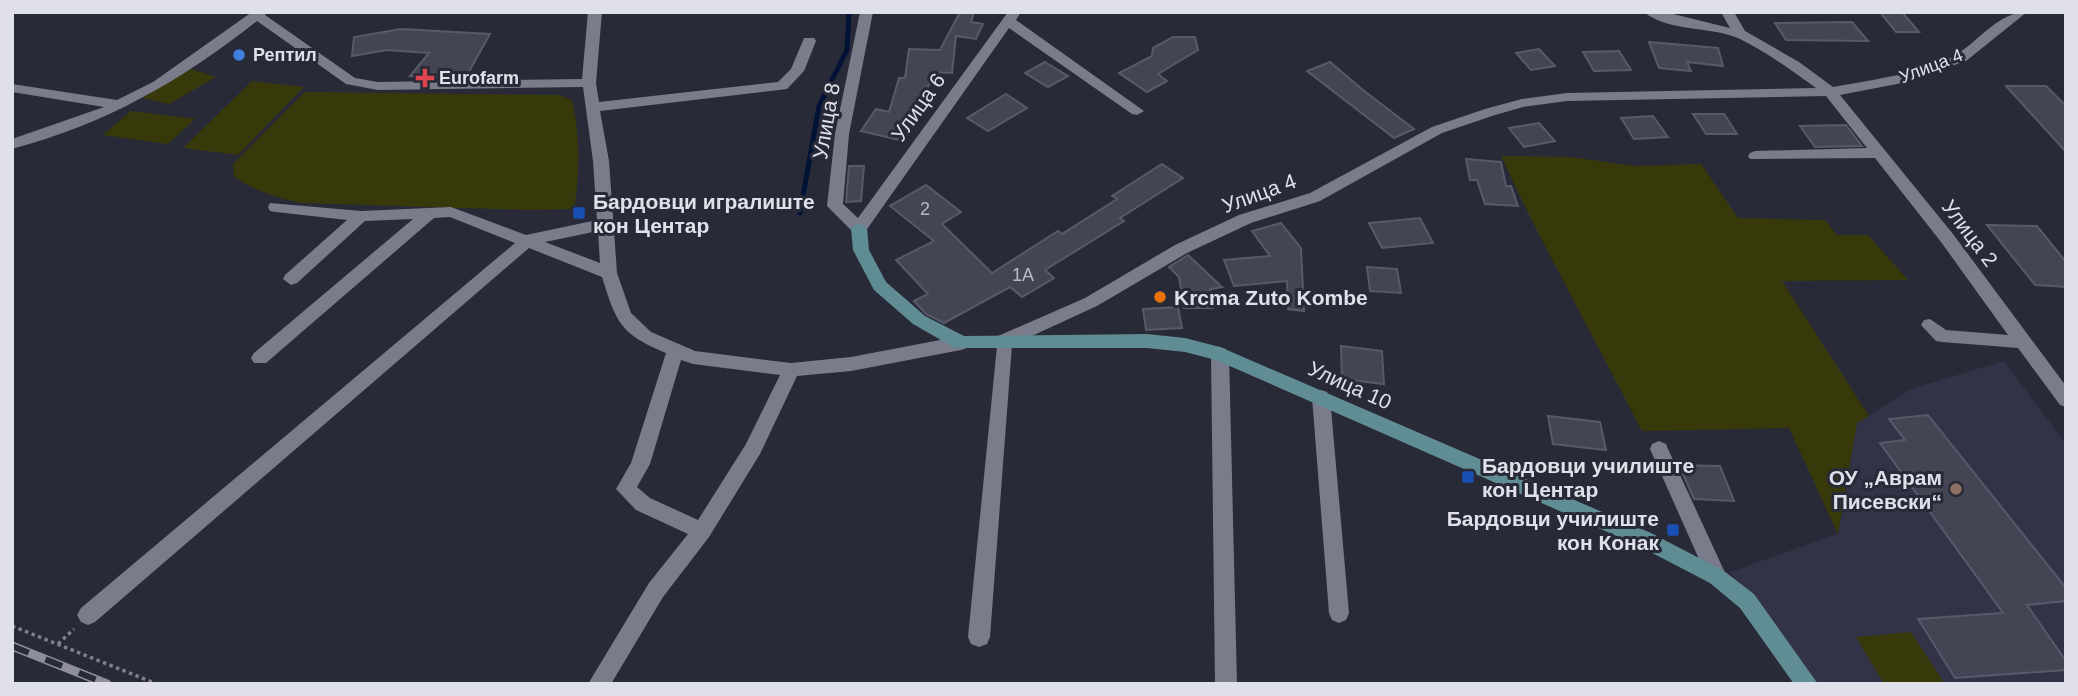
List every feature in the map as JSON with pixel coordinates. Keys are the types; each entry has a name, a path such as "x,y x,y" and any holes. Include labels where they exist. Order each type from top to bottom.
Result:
{"street":[{"path":"595,12 589,83 601,162 609,273 623,316 645,337 675,352 745,366 791,370 850,364 961,343"},
{"name":"Улица 8","path":"859,228 835,206 842,134 867,12"},
{"path":"1650,12 1686,23 1740,34 1794,65 1830,92"},
{"path":"1727,12 1740,34"},
{"name":"Улица 4","path":"1004,341 1091,302 1181,250 1245,219 1315,197 1437,130 1490,111 1522,103 1567,97 1830,92 1897,80 1961,58 2021,12"},
{"path":"12,144 95,117 121,105 158,85 259,14 351,81 378,86 589,83"},
{"path":"1012,16 1136,111"},
{"name":"Улица 6","path":"859,228 1012,16"},
{"path":"593,107 782,86 797,71 809,41"},
{"path":"12,88 121,105"},
{"name":"Улица 2","path":"1830,92 1947,238 2066,400"},
{"path":"1755,156 1879,153"},
{"path":"276,207 361,216 451,212 609,273"},
{"path":"260,358 431,212"},
{"path":"291,279 361,216"},
{"path":"88,615 528,240 605,224"},
{"path":"859,228 861,250 880,286 919,320 961,343"},
{"path":"1930,325 1942,336 2021,342"},
{"path":"979,637 1004,341"},
{"name":"Улица 10","path":"961,343 1147,341 1185,345 1220,354 1644,539 1717,577 1747,601 1807,684"},
{"path":"675,352 640,464 626,489 643,504 702,531"},
{"path":"1220,354 1226,684"},
{"path":"599,684 656,590 702,531 752,449 791,370"},
{"path":"1321,397 1339,613"},
{"path":"1659,449 1717,577"}],"path":[{"path":"12,626 157,684"}],"shaded area":[{"path":"191,69 216,77 169,104 142,98"},
{"path":"252,81 304,87 238,155 183,148"},
{"path":"305,92 560,95 572,100 578,154 574,209 302,203 266,193 234,176 233,164"},
{"path":"131,111 195,119 168,144 103,135"},
{"path":"1501,156 1571,157 1634,166 1701,164 1738,218 1825,220 1837,235 1868,235 1908,280 1782,281 1869,416 1857,423 1838,534 1789,428 1642,431"},
{"name":"ОУ „Аврам Писевски“","path":"2004,361 2066,444 2066,684 1811,684 1730,572 1838,534 1857,423 1911,389"},
{"path":"1911,632 1945,684 1884,684 1856,637"}],"building":[{"path":"960,12 974,12 971,22 983,24 976,39 956,36 952,73 932,72 924,103 900,140 861,131 876,109 889,112 899,78 905,78 909,49 940,50"},
{"path":"1880,12 1902,12 1919,32 1896,32"},
{"path":"1852,22 1868,41 1786,40 1775,23"},
{"path":"401,29 490,34 466,77 410,76 429,53 387,50 352,56 354,37"},
{"path":"1173,37 1195,37 1198,50 1158,74 1167,81 1147,92 1119,73 1152,56 1153,48"},
{"path":"1649,42 1718,48 1723,66 1687,62 1691,71 1659,68"},
{"path":"1539,49 1555,66 1531,70 1516,53"},
{"path":"1619,51 1631,70 1594,71 1583,52"},
{"path":"1045,62 1068,76 1048,87 1025,73"},
{"path":"1330,62 1414,129 1394,138 1307,71"},
{"path":"2006,86 2046,86 2066,106 2066,152"},
{"path":"1006,94 1027,108 988,131 967,118"},
{"path":"1693,114 1724,114 1737,134 1706,134"},
{"path":"1653,116 1668,137 1634,139 1621,118"},
{"path":"1539,123 1555,141 1524,147 1509,128"},
{"path":"1846,125 1862,146 1815,147 1800,126"},
{"path":"1466,159 1501,162 1506,186 1511,186 1518,206 1485,204 1477,180 1470,180"},
{"path":"1162,164 1183,178 1120,218 1124,221 1045,270 1054,278 1022,297 1010,287 944,323 926,314 914,301 928,294 896,260 934,241 890,206 926,185 961,212 942,224 992,273 1058,231 1062,234 1117,199 1112,196"},
{"path":"849,166 864,166 861,201 846,202"},
{"path":"1420,218 1433,243 1382,248 1369,223"},
{"path":"1281,223 1301,248 1304,311 1288,309 1287,281 1234,286 1224,260 1270,256 1252,231"},
{"path":"1987,225 2037,226 2066,262 2066,287 2035,285"},
{"path":"1188,255 1222,287 1210,289 1213,308 1184,308 1179,277 1169,267"},
{"path":"1367,267 1397,269 1401,293 1370,291"},
{"path":"1178,307 1182,328 1146,330 1143,309"},
{"path":"1341,346 1382,351 1384,384 1342,379"},
{"path":"1928,415 2066,588 2066,601 2027,605 2066,661 2066,670 1955,678 1918,619 2003,613 1880,443 1905,440 1889,419"},
{"path":"1548,416 1600,422 1606,450 1553,444"},
{"path":"1679,465 1720,466 1734,501 1694,499"}],"waterway":[{"path":"800,213 819,106 847,50 849,12"}],"railway":[{"path":"12,646 107,684"}],"place":[{"name":"Рептил","path":"239,55"},
{"name":"Eurofarm","path":"425,78"},
{"name":"Бардовци игралиште кон Центар","path":"579,213"},
{"name":"Krcma Zuto Kombe","path":"1160,297"},
{"name":"Бардовци училиште кон Центар","path":"1468,477"},
{"name":"ОУ „Аврам Писевски“","path":"1956,489"},
{"name":"Бардовци училиште кон Конак","path":"1673,530"}]}
